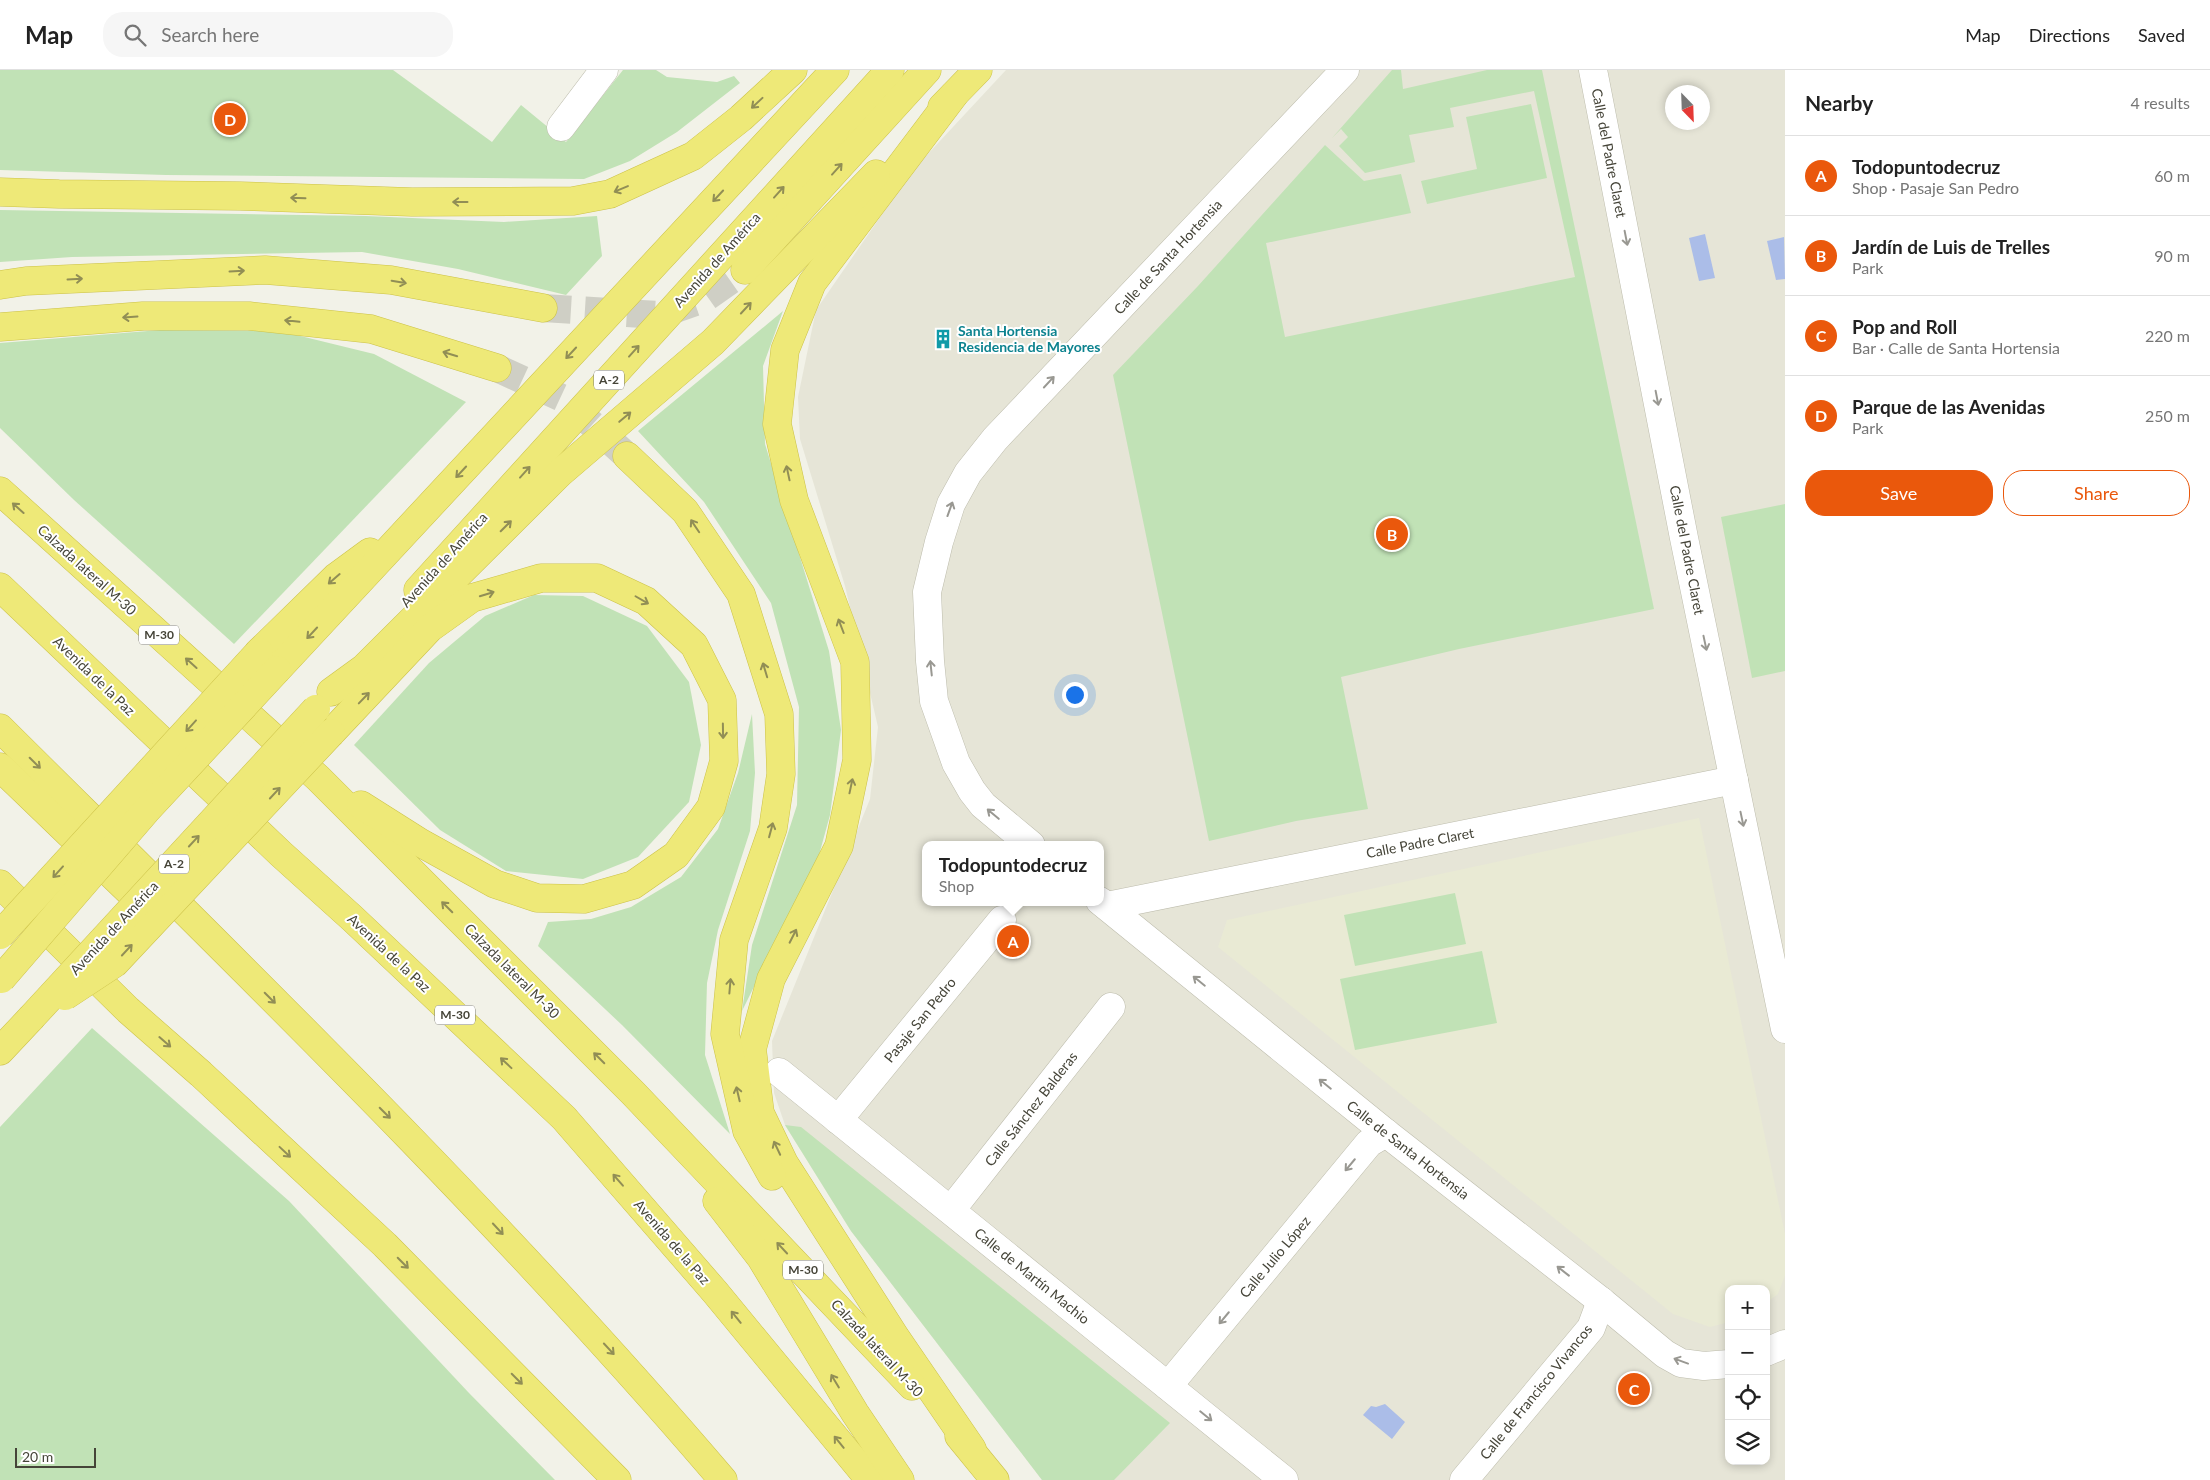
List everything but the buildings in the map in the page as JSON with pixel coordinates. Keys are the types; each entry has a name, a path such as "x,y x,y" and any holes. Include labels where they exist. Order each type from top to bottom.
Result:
{"highway":[{"path":"0,192 240,196 412,202 573,201 610,194 693,156 741,118 793,70"},
{"path":"0,935 268,661 416,520 835,70"},
{"name":"Avenida de América","path":"0,1051 324,701 362,650 890,70"},
{"path":"745,270 927,70"},
{"path":"324,701 364,668 560,473 712,342 978,70"},
{"path":"954,95 812,283 785,350 777,424 794,500 855,662 857,760 838,846 771,979 752,1049 760,1113 784,1163 896,1338 972,1449"},
{"path":"13,283 264,270 391,280 543,308"},
{"path":"6,326 143,316 249,316 371,329 497,368"},
{"path":"627,456 685,511 741,594 779,714 781,774 773,828 734,940 725,1034 747,1131 770,1172 831,1263 896,1338"},
{"name":"Calzada lateral M-30","path":"0,491 318,778 634,1093 972,1449 995,1480"},
{"path":"31,1018 115,963 430,628 472,598 541,578 597,578 646,601 694,645 722,700 724,761 711,807 676,856 633,885 584,900 537,898 495,884 421,843 318,778"},
{"name":"Avenida de la Paz","path":"0,587 274,848 564,1118 715,1292 870,1480"},
{"path":"0,979 146,811 268,661"},
{"path":"0,728 475,1205 639,1381 723,1480"},
{"path":"0,767 135,897 236,963"},
{"path":"0,884 128,1010"},
{"path":"0,909 128,1010 201,1074 385,1245 617,1480"},
{"path":"0,958 9,948 54,917"},
{"path":"634,1093 761,1258 855,1413 900,1480"}],"street":[{"path":"561,127 604,70"},
{"name":"Calle de Santa Hortensia","path":"1026,841 983,805 972,791 956,763 934,701 927,592 951,504 968,473 995,439 1345,70"},
{"name":"Calle del Padre Claret","path":"1593,70 1684,538 1785,1029"},
{"name":"Calle Padre Claret","path":"1104,904 1734,780"},
{"name":"Calle de Santa Hortensia","path":"1104,904 1386,1133 1601,1301 1658,1349 1681,1363 1704,1366 1725,1364"},
{"name":"Pasaje San Pedro","path":"838,1120 1002,920"},
{"name":"Calle Sánchez Balderas","path":"951,1210 1111,1007"},
{"name":"Calle de Martín Machio","path":"780,1072 1284,1480"},
{"name":"Calle Julio López","path":"1168,1386 1369,1143 1386,1133"},
{"name":"Calle de Francisco Vivancos","path":"1464,1480 1590,1328 1598,1314 1601,1301"},
{"path":"1770,1350 1785,1344"}],"shaded area":[{"path":"1006,70 1785,70 1785,1480 1042,1480 851,1231 785,1125 774,1093 772,1041 870,799 878,727 845,586 800,439 798,397 816,310 912,171"},
{"path":"1699,818 1785,1234 1785,1275 1778,1294 1770,1300 1770,1285 1725,1285 1725,1323 1710,1327 1673,1314 1218,947 1227,920"}],"green space":[{"path":"0,70 393,70 492,142 521,105 566,142 623,70 656,70 667,77 717,82 734,76 740,83 677,132 630,161 584,179 166,175 0,170"},
{"path":"1392,70 1401,70 1403,89 1487,70 1542,70 1654,609 1459,649 1341,677 1368,809 1296,821 1209,841 1113,375 1198,286 1325,145 1364,181 1401,174 1411,213 1266,243 1285,337 1575,277 1534,91 1450,108 1454,127 1409,135 1415,162 1365,173 1339,146 1348,137 1341,129 1332,138"},
{"path":"1531,104 1547,178 1427,204 1421,181 1477,169 1466,117"},
{"path":"0,210 366,216 504,222 597,216 602,256 566,295 458,269 362,252 72,257 0,262"},
{"path":"783,311 763,366 765,444 829,651 841,730 830,815 819,855 742,1011 752,945 797,805 799,707 771,603 704,502 638,431"},
{"path":"160,330 280,331 374,354 466,402 234,644 74,500 0,428 0,343"},
{"path":"1785,504 1785,671 1752,678 1721,517"},
{"path":"534,595 583,596 647,626 689,682 701,745 689,802 638,857 583,879 506,871 440,830 354,745 429,663 485,616"},
{"path":"752,714 755,773 750,831 718,930 707,983 705,1055 730,1134 622,1025 538,946 548,922 591,919 631,907 681,877 718,829 738,773"},
{"path":"1455,893 1466,944 1355,966 1344,915"},
{"path":"1482,951 1497,1023 1355,1050 1340,979"},
{"path":"92,1028 289,1201 469,1393 555,1480 0,1480 0,1127"},
{"path":"785,1125 801,1127 1170,1423 1114,1480 1042,1480 851,1231"}],"water":[{"path":"1705,234 1715,278 1699,281 1689,238"},
{"path":"1784,237 1785,279 1776,280 1767,241"},
{"path":"1385,1404 1405,1422 1392,1439 1363,1415 1371,1406 1376,1407"}],"tunnel":[{"path":"543,308 658,315 704,299 745,270"},
{"path":"497,368 564,399 627,456"}],"place":[{"name":"Parque de las Avenidas","path":"230,119"},
{"name":"Santa Hortensia Residencia de Mayores","path":"943,339"},
{"name":"Jardín de Luis de Trelles","path":"1392,534"},
{"name":"Todopuntodecruz","path":"1013,941"},
{"name":"Pop and Roll","path":"1634,1389"}]}
